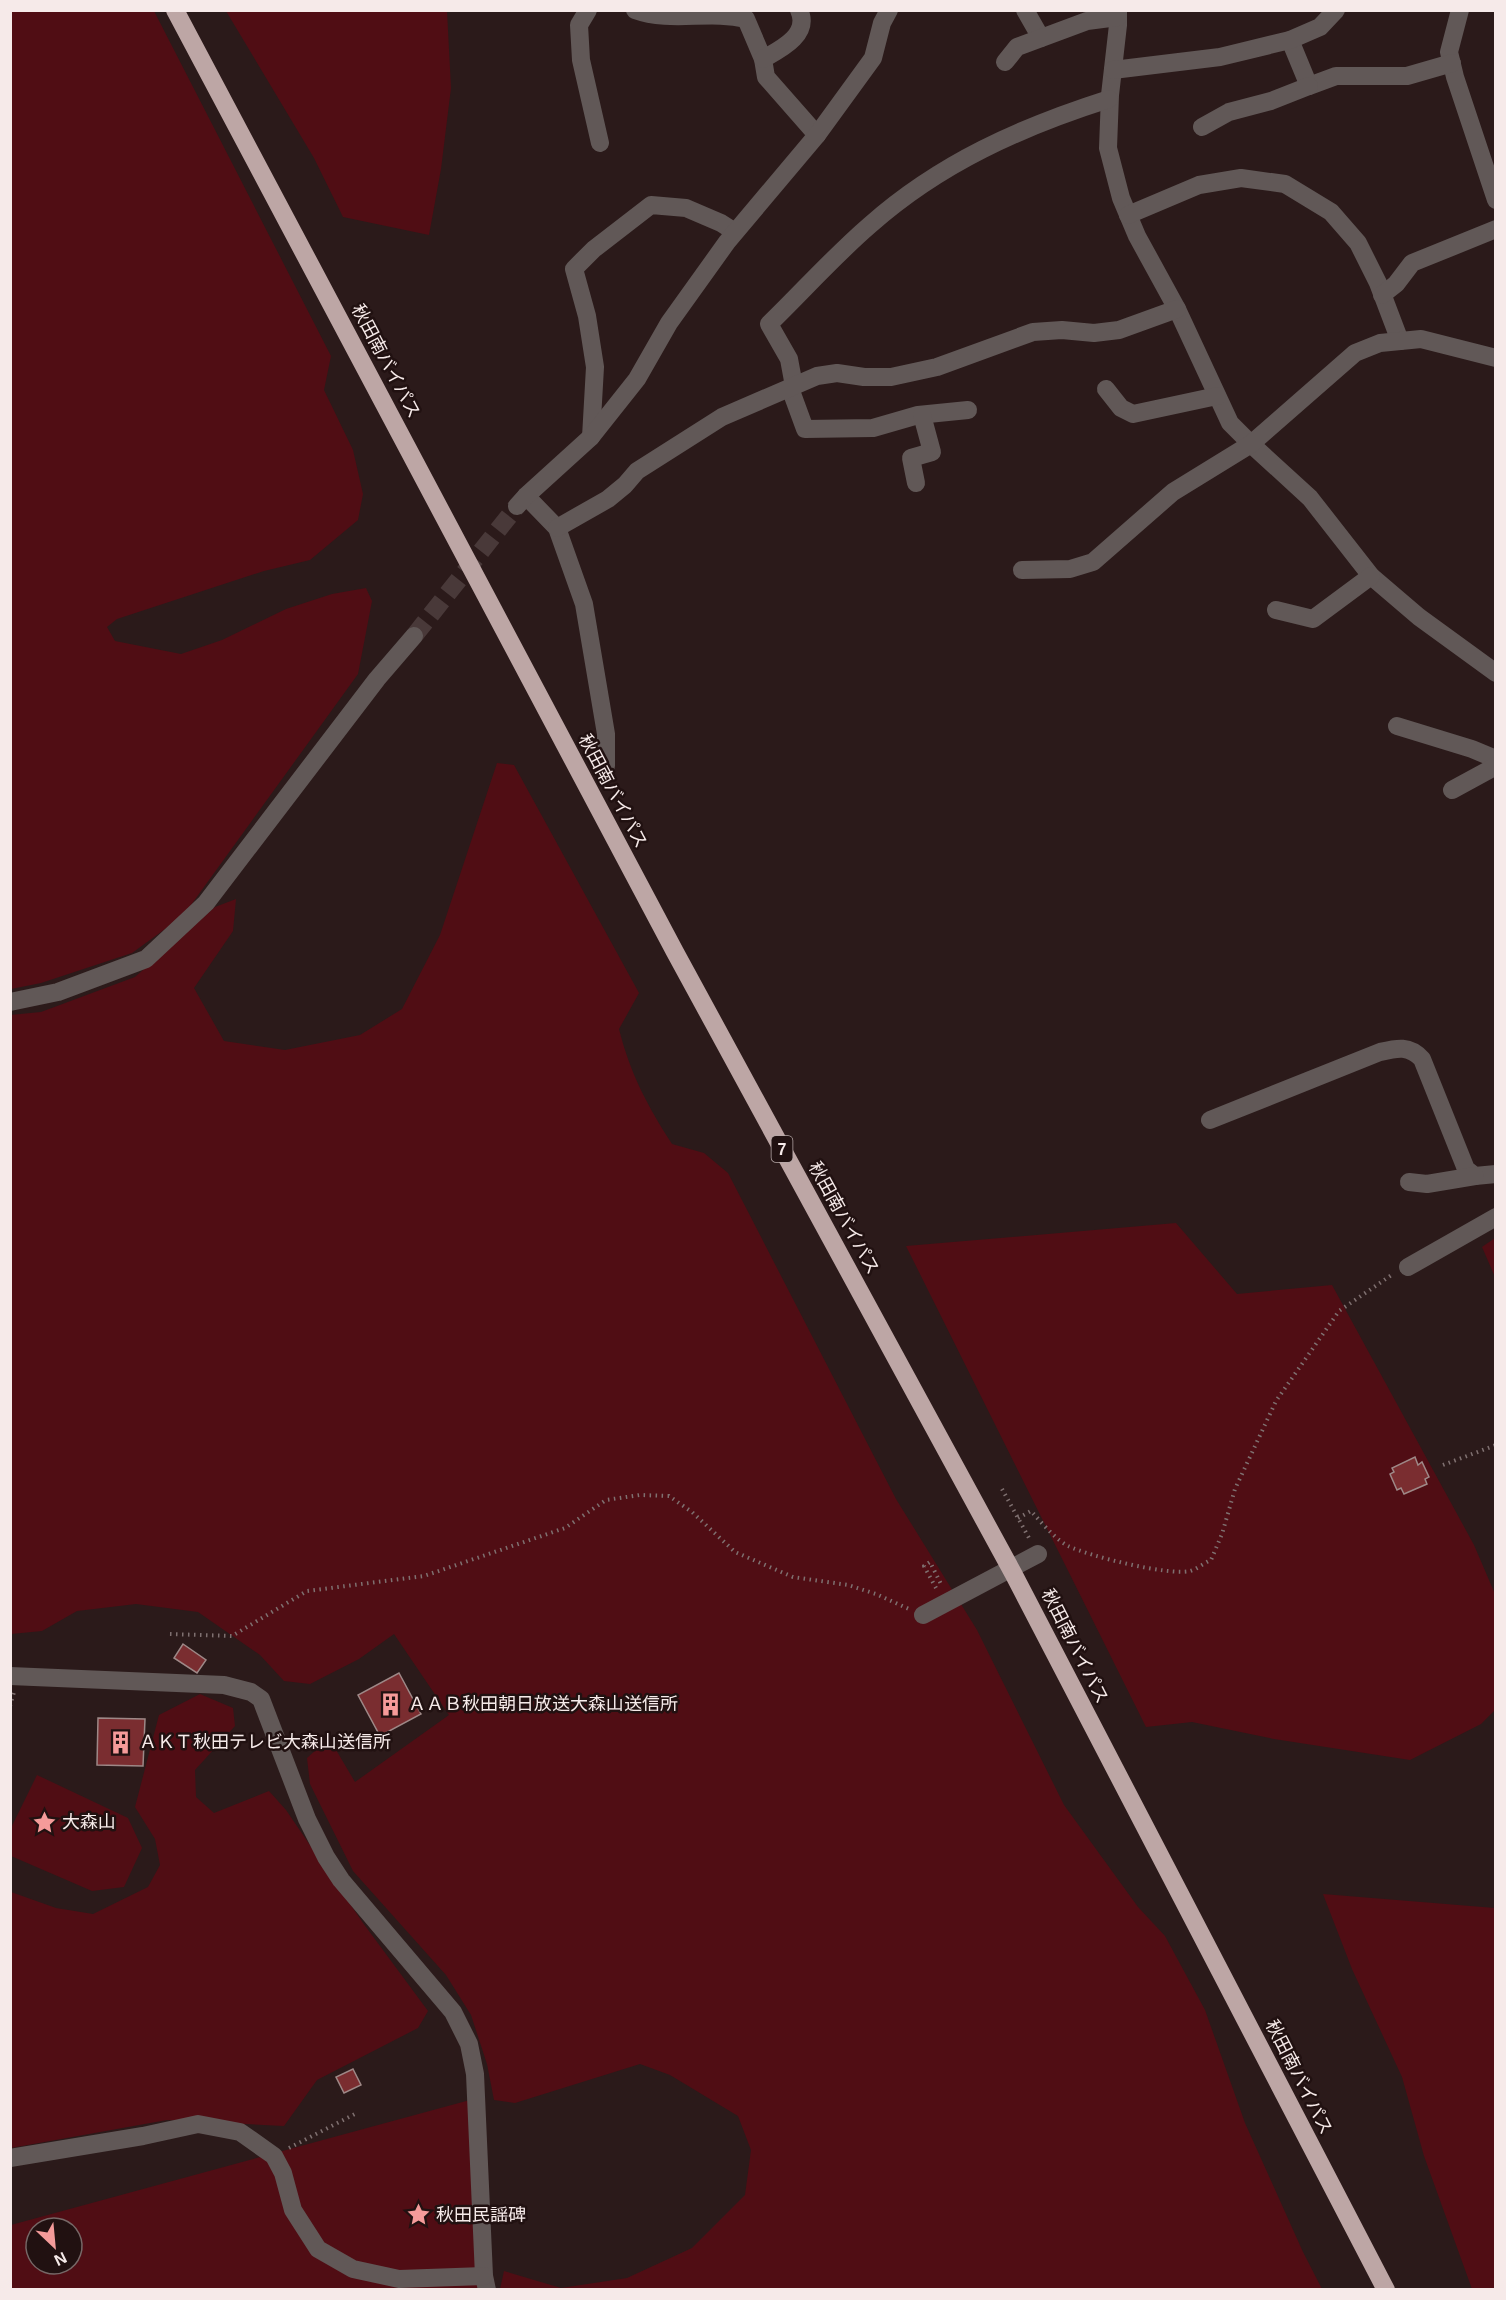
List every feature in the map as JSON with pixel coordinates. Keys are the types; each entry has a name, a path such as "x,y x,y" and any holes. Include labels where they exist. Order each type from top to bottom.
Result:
{"highway":[{"name":"秋田南バイパス","path":"175,10 670,942 1013,1573 1386,2289"}],"street":[{"path":"588,10 579,25 581,60 600,143"},
{"path":"635,10 668,17 732,15 746,19 763,59 766,77 817,135"},
{"path":"763,59 790,44 799,30 802,16 799,10"},
{"path":"606,766 606,734 584,604 558,528 522,501 591,437 637,379 669,323 735,232 817,135 873,58 882,23 889,10"},
{"path":"1025,10 1041,38"},
{"path":"1113,70 1220,57 1290,40 1320,27 1336,10"},
{"path":"1460,10 1449,52 1496,200"},
{"path":"1005,62 1017,47 1087,21 1118,14 1109,99 1108,148 1121,198 1137,236 1177,309 1230,423 1310,498 1371,576 1419,617 1496,673"},
{"path":"1290,40 1309,86"},
{"path":"1202,126 1229,112 1271,101 1336,76 1407,76 1452,63"},
{"path":"968,410 922,415 873,428 805,429 792,387 789,359 769,324 869,225 921,185 965,157 1054,117 1109,99"},
{"path":"1128,215 1199,185 1241,178 1285,184 1331,212 1358,243 1400,341"},
{"path":"591,437 595,367 587,316 574,269 594,249 651,205 686,208 721,223 735,232"},
{"path":"1382,295 1396,284 1412,262 1496,229"},
{"path":"558,528 608,499 637,471 722,417 817,376 837,373 864,377 891,377 937,367 1033,332 1062,330 1094,333 1119,330 1177,309"},
{"path":"1022,570 1070,570 1093,562 1173,492 1251,444 1355,353 1380,344 1421,339 1496,358"},
{"path":"1106,389 1121,408 1133,414 1217,396"},
{"path":"916,483 911,458 932,452 922,415"},
{"path":"1276,610 1313,619 1371,576"},
{"path":"10,1002 58,992 146,959 206,903 377,680 414,636"},
{"path":"1397,726 1472,749 1496,759"},
{"path":"1452,790 1496,766"},
{"path":"1210,1120 1380,1052 1404,1048 1415,1052 1422,1059 1466,1169 1475,1176"},
{"path":"1409,1182 1427,1184 1496,1174"},
{"path":"1407,1267 1496,1217"},
{"path":"923,1615 944,1598 1038,1554"},
{"path":"10,1676 224,1685 251,1692 261,1699 307,1819 326,1857 341,1880 453,2012 469,2044 476,2094 485,2283 399,2279 352,2269 318,2249 293,2210 283,2173 274,2156 240,2132 198,2124 143,2136 10,2158"}],"path":[{"path":"1018,1518 1031,1511 1050,1532 1067,1545 1093,1555 1125,1562 1167,1571 1190,1571 1211,1560 1222,1534 1235,1490 1276,1401 1339,1311 1386,1278 1407,1267"},
{"path":"1443,1465 1496,1445"},
{"path":"1002,1489 1038,1554"},
{"path":"170,1634 232,1636 307,1591 424,1576 565,1528 606,1500 640,1495 669,1496 692,1512 735,1552 793,1577 848,1586 876,1594 923,1615"},
{"path":"930,1562 944,1598 924,1566 930,1562"},
{"path":"274,2156 355,2114"}],"shaded area":[{"path":"11,11 154,11 331,356 324,390 353,450 363,494 358,520 310,560 264,571 117,619 107,627 115,641 181,654 222,640 286,609 332,594 366,588 372,601 358,674 183,916 132,953 41,983 11,989"},
{"path":"226,11 447,11 451,88 441,169 429,235 343,217 314,158"},
{"path":"497,763 514,765 639,993 619,1029 634,1074 655,1116 672,1144 704,1153 728,1173 896,1499 977,1630 1064,1805 1138,1907 1165,1936 1205,2010 1245,2123 1322,2289 500,2289 504,2271 561,2288 627,2278 692,2248 745,2195 751,2150 738,2116 670,2075 640,2064 515,2103 494,2100 487,2064 471,2015 446,1975 353,1871 310,1784 307,1758 329,1738 355,1782 449,1715 394,1634 359,1659 310,1684 284,1681 260,1655 198,1612 136,1604 77,1611 42,1631 11,1634 10,1015 41,1012 135,977 215,907 236,899 233,931 194,988 224,1041 285,1050 360,1035 402,1009 440,935"},
{"path":"1176,1223 1237,1294 1332,1285 1474,1545 1495,1594 1495,1710 1481,1724 1410,1760 1274,1739 1192,1722 1146,1727 906,1246"},
{"path":"1495,1238 1495,1277 1482,1247"},
{"path":"200,1694 233,1708 235,1726 195,1770 196,1797 214,1813 269,1791 286,1810 363,1923 428,2011 418,2028 317,2080 284,2126 167,2120 11,2148 11,1892 56,1908 93,1914 148,1887 160,1865 155,1839 135,1807 159,1715"},
{"path":"37,1775 128,1818 142,1848 124,1887 92,1891 11,1856 11,1828"},
{"path":"1323,1894 1495,1908 1495,2289 1472,2289 1424,2156 1402,2077 1352,1969"},
{"path":"470,2100 493,2289 11,2290 11,2225 24,2221 24,2276 84,2276 84,2216 44,2216"}],"building":[{"path":"1415,1457 1418,1465 1422,1462 1429,1477 1425,1479 1427,1484 1404,1494 1401,1488 1397,1490 1390,1474 1394,1472 1392,1468"},
{"path":"183,1644 206,1660 197,1673 174,1658"},
{"name":"ＡＡＢ秋田朝日放送大森山送信所","path":"399,1673 421,1714 380,1736 358,1695"},
{"name":"ＡＫＴ秋田テレビ大森山送信所","path":"98,1718 145,1719 143,1766 97,1765"},
{"path":"353,2069 361,2085 344,2093 336,2077"}],"tunnel":[{"path":"414,636 517,506"}],"place":[{"name":"ＡＡＢ秋田朝日放送大森山送信所","path":"390,1704"},
{"name":"ＡＫＴ秋田テレビ大森山送信所","path":"121,1742"},
{"name":"大森山","path":"44,1822"},
{"name":"秋田民謡碑","path":"418,2215"}]}
